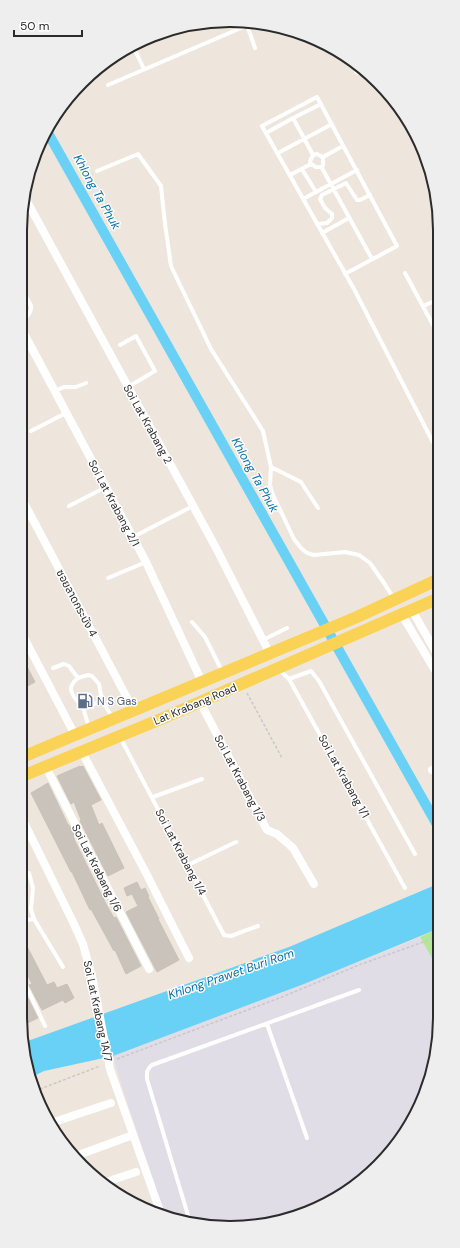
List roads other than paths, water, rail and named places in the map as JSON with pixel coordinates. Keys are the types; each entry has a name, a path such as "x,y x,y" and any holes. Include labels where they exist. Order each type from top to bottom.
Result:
{"main road":[{"name":"Lat Krabang Road","path":"27,755 357,617 433,582"},
{"name":"Lat Krabang Road","path":"27,774 120,737 369,630 433,601"}],"street":[{"name":"Soi Lat Krabang 2","path":"29,205 193,506 270,654"},
{"name":"Soi Lat Krabang 2/1","path":"27,339 146,562 202,682"},
{"name":"ซอยลาดกระบัง 4","path":"27,517 134,711"},
{"path":"407,613 433,650"},
{"path":"407,613 433,665"},
{"path":"27,643 75,735"},
{"name":"Soi Lat Krabang 1/3","path":"200,702 268,830 280,837 293,848 314,884"},
{"path":"82,752 189,958"},
{"name":"Soi Lat Krabang 1/6","path":"46,767 149,969"},
{"name":"Soi Lat Krabang 1A/7","path":"27,828 74,922 83,944 93,982 110,1069 159,1208"},
{"path":"55,1122 111,1103"},
{"path":"79,1155 133,1135"},
{"path":"109,1181 136,1172"}],"lane":[{"path":"108,84 243,27"},
{"path":"249,28 255,48"},
{"path":"135,51 144,69"},
{"path":"345,274 397,246 317,97 262,126 345,274 433,443"},
{"path":"266,133 321,104"},
{"path":"293,118 313,155 311,158 311,164"},
{"path":"278,153 332,124"},
{"path":"323,157 344,146"},
{"path":"97,171 138,154 161,186 172,266 210,349 264,431 271,467 270,485 273,495 294,539 307,554 314,555 345,552 359,555 370,563 394,600"},
{"path":"313,155 317,154 323,157"},
{"path":"323,157 322,168 372,259"},
{"path":"290,175 311,164"},
{"path":"311,164 316,167 322,167"},
{"path":"302,169 316,192"},
{"path":"303,199 357,170"},
{"path":"317,224 327,223 332,218 332,214 325,208 320,199 322,195 346,183 357,200 370,195"},
{"path":"322,232 349,218"},
{"path":"405,273 433,324"},
{"path":"27,298 32,310 27,317"},
{"path":"424,306 433,302"},
{"path":"120,345 136,336 155,371 128,387"},
{"path":"54,391 64,387 76,387 86,383"},
{"path":"31,430 66,413"},
{"path":"271,467 301,482 318,508"},
{"path":"69,506 106,487"},
{"path":"132,537 193,506"},
{"path":"108,578 146,562"},
{"path":"192,622 205,637 224,673"},
{"path":"263,640 287,628"},
{"path":"53,668 64,664 69,666 78,678"},
{"name":"Soi Lat Krabang 1/1","path":"282,667 405,888"},
{"path":"289,679 311,671 319,680 415,854"},
{"path":"90,729 83,708 71,692 70,687 72,683 78,678 88,675 92,676 99,684 102,701 114,719"},
{"path":"83,708 102,701"},
{"name":"Soi Lat Krabang 1/4","path":"120,737 224,935 231,936 258,926"},
{"path":"152,797 202,779"},
{"path":"188,865 236,842"},
{"path":"28,873 31,878 33,888 31,909 34,918 63,967"},
{"path":"27,920 34,918"},
{"path":"27,988 45,1026"},
{"path":"188,1216 147,1080 146,1072 148,1068 359,990"},
{"path":"267,1024 308,1138"}],"water":[{"name":"Khlong Prawet Buri Rom","path":"433,886 433,931 304,984 113,1056 44,1071 35,1075 28,1041 289,947"}],"waterway":[{"name":"Khlong Ta Phuk","path":"50,136 433,818"}],"place":[{"name":"N S Gas","path":"85,701"}]}
